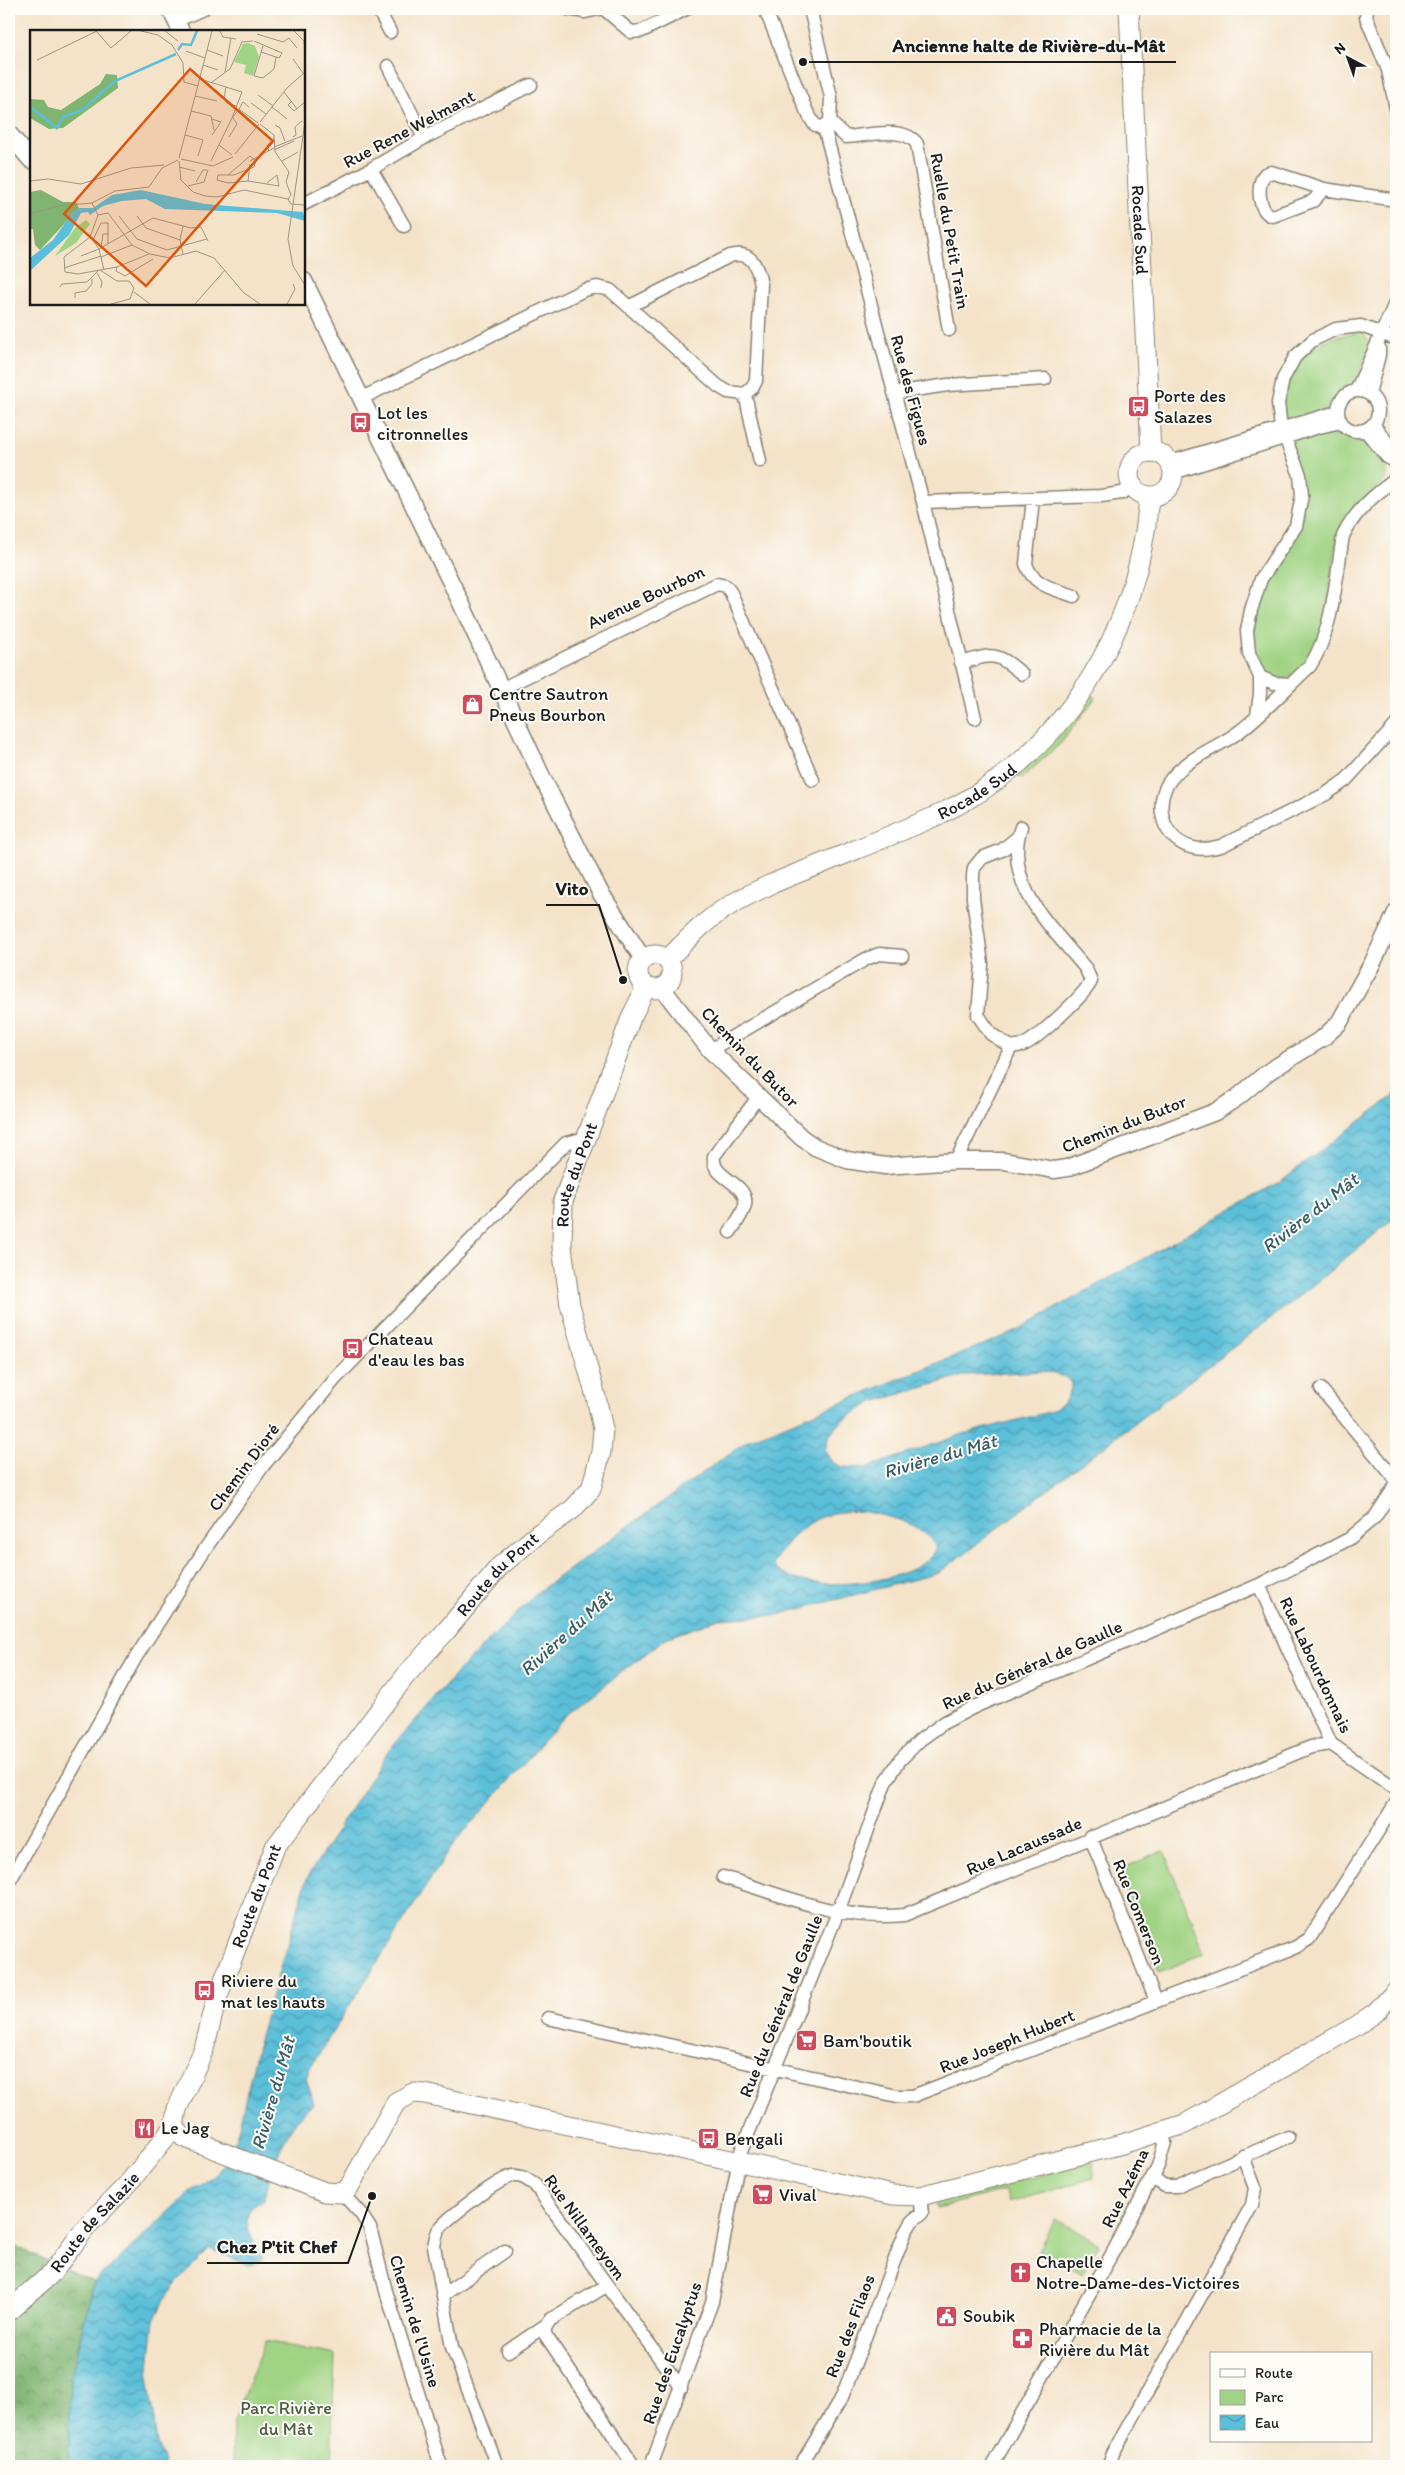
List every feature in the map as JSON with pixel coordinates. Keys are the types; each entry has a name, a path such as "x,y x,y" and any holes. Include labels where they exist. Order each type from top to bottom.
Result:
{"main road":[{"name":"Rocade Sud","path":"1129,9 1151,452"},
{"path":"1151,452 1165,456 1171,467 1172,480 1164,492 1149,496 1137,491 1133,486 1129,473 1134,461 1144,453 1151,452"},
{"name":"Rocade Sud","path":"668,960 704,924 730,906 771,884 940,814 970,798 1030,753 1062,719 1084,690 1115,636 1136,576 1148,518 1149,496"},
{"path":"657,955 668,960 672,974 671,980 654,988 642,984 638,974 643,959 657,955"},
{"name":"Route du Pont","path":"179,2132 177,2109 204,2049 217,1998 275,1846 407,1674 446,1631 499,1567 538,1534 573,1509 591,1489 602,1452 603,1429 570,1305 562,1247 563,1201 631,1018 654,988"},
{"path":"179,2132 312,2188 326,2192 342,2193 348,2189 396,2102 413,2094 738,2160 893,2195 920,2196 939,2193 1161,2134 1185,2124 1354,2027 1375,2013 1396,1991"},
{"name":"Route de Salazie","path":"9,2311 52,2273 87,2226 179,2132"}],"street":[{"path":"175,20 203,9"},
{"path":"378,9 390,32"},
{"path":"568,9 585,12 599,9"},
{"path":"604,9 631,32 642,31 686,9"},
{"path":"764,9 806,110 814,124 827,124"},
{"name":"Rue des Figues","path":"810,9 831,97 827,124 923,502 975,718"},
{"path":"1367,9 1366,17 1388,70 1396,108"},
{"path":"388,66 424,138"},
{"name":"Rue Rene Welmant","path":"305,203 371,169 424,138 531,85"},
{"name":"Ruelle du Petit Train","path":"827,124 846,137 894,134 908,136 917,144 950,330"},
{"path":"9,134 30,159"},
{"path":"371,169 404,226"},
{"path":"1324,189 1313,201 1270,216 1262,208 1260,181 1265,174 1271,172 1324,189 1396,200"},
{"path":"360,399 584,290 597,287 610,290 630,306 718,386 728,392 745,394 752,388 758,371 761,284 758,271 753,260 748,255 730,256 630,306"},
{"path":"305,283 600,892 643,959"},
{"path":"1356,391 1372,354 1381,340 1396,301"},
{"path":"1257,715 1260,677 1249,653 1248,631 1251,610 1261,579 1296,526 1302,495 1300,475 1282,433 1278,403 1283,379 1295,357 1313,340 1336,329 1361,326 1381,340 1396,339"},
{"path":"1369,394 1381,340"},
{"path":"894,393 948,384 1045,379"},
{"path":"1356,391 1369,394 1377,405 1376,418 1369,427 1352,430 1339,417 1340,400 1345,395 1356,391"},
{"path":"745,394 760,461"},
{"path":"1171,467 1339,417"},
{"path":"1369,427 1387,457 1396,461"},
{"path":"1396,479 1378,493 1350,521 1343,536 1325,634 1310,666 1241,731 1185,766 1172,778 1162,791 1160,807 1162,817 1169,832 1192,848 1207,849 1220,846 1312,803 1346,780 1396,725"},
{"path":"923,502 1033,499 1122,493 1133,486"},
{"path":"1033,499 1026,564 1029,574 1036,582 1074,596"},
{"name":"Avenue Bourbon","path":"501,688 717,584 726,586 731,593 813,780"},
{"path":"961,663 991,655 1004,658 1022,674"},
{"path":"1260,677 1274,683 1290,684"},
{"path":"1019,832 1016,863 1026,894 1086,969 1091,982 1084,994 1036,1036 1023,1044 1011,1047 991,1034 978,1015 982,964 973,898 973,875 974,868 982,858 1002,850 1019,832"},
{"name":"Chemin du Butor","path":"654,988 678,1011 710,1050 802,1138 815,1147 847,1160 885,1166 956,1161 1004,1161 1060,1170 1215,1112 1238,1097 1268,1072 1331,1032 1373,962 1396,913"},
{"path":"710,1050 866,959 879,954 902,956"},
{"path":"956,1161 1011,1047"},
{"path":"730,1232 745,1206 745,1197 741,1190 716,1169 713,1163 714,1156 737,1128 758,1096"},
{"name":"Chemin Dioré","path":"9,1882 136,1657 205,1549 263,1466 336,1378 566,1143 586,1138"},
{"path":"1320,1390 1396,1480"},
{"name":"Rue du Général de Gaulle","path":"738,2160 838,1912 885,1784 900,1760 920,1740 945,1722 974,1707 1259,1585 1349,1539 1375,1517 1396,1485"},
{"name":"Rue Labourdonnais","path":"1259,1585 1331,1744 1396,1789"},
{"name":"Rue Lacaussade","path":"723,1878 838,1912 890,1916 904,1914 1310,1746 1331,1744"},
{"name":"Rue Joseph Hubert","path":"548,2018 897,2096 912,2096 1296,1947 1309,1939 1396,1803"},
{"name":"Rue Comerson","path":"1090,1836 1156,2001"},
{"name":"Rue Azéma","path":"992,2466 1152,2178 1163,2154 1165,2142 1161,2134"},
{"path":"1152,2178 1165,2186 1177,2186 1288,2137"},
{"path":"1109,2466 1113,2453 1252,2206 1255,2188 1243,2156"},
{"name":"Rue des Eucalyptus","path":"651,2466 712,2302 738,2160"},
{"name":"Rue Nillameyom","path":"497,2466 452,2347 434,2246 438,2232 448,2220 502,2180 514,2176 526,2178 534,2185 681,2388"},
{"name":"Chemin de l'Usine","path":"342,2193 361,2214 370,2228 386,2291 441,2466"},
{"name":"Rue des Filaos","path":"800,2466 842,2397 904,2233 912,2221 922,2213 920,2196"},
{"path":"443,2295 505,2251"},
{"path":"508,2351 606,2286"},
{"path":"546,2325 546,2336 634,2466"}],"green space":[{"path":"1363,333 1371,344 1355,383 1340,389 1326,410 1288,420 1282,414 1285,396 1296,366 1305,355 1315,346 1329,340 1344,335"},
{"path":"1332,427 1345,434 1363,437 1383,460 1388,470 1386,479 1355,511 1341,530 1334,560 1326,617 1318,648 1312,659 1300,671 1290,677 1273,679 1262,671 1258,664 1252,646 1252,627 1264,586 1304,514 1290,444 1292,438"},
{"path":"1092,695 1096,697 1061,743 1022,778 1017,777 1056,739"},
{"path":"1164,1851 1205,1953 1159,1972 1118,1870"},
{"path":"1093,2161 1094,2178 1009,2203 1005,2190 938,2208 936,2202"},
{"path":"1055,2219 1099,2243 1082,2274 1038,2250"},
{"path":"15,2246 94,2282 70,2380 69,2466 9,2466 9,2251"},
{"name":"Parc Rivière du Mât","path":"265,2341 335,2355 331,2466 232,2466 233,2423"}],"water":[{"name":"Rivière du Mât","path":"1396,1094 1396,1217 1291,1303 939,1573 777,1615 719,1619 666,1638 564,1717 451,1847 311,2066 306,2078 314,2104 295,2123 287,2135 263,2201 254,2205 249,2211 247,2219 251,2236 263,2260 248,2265 210,2249 173,2286 154,2320 148,2376 157,2444 165,2466 69,2466 70,2380 94,2282 194,2189 213,2177 227,2161 238,2131 261,2032 307,1878 386,1754 460,1669 539,1591 748,1440 1012,1333 1279,1182","holes":["1043,1371 1066,1377 1071,1383 1071,1389 1064,1403 1049,1412 963,1434 866,1468 842,1467 832,1462 825,1451 828,1437 843,1420 873,1402 966,1375","861,1511 893,1518 913,1526 922,1531 937,1547 927,1560 909,1570 885,1578 858,1583 831,1584 805,1581 785,1575 773,1565 777,1556 790,1540 815,1520 837,1512"]}],"place":[{"name":"Ancienne halte de Rivière-du-Mât","path":"803,62"},
{"name":"Porte des Salazes","path":"1138,406"},
{"name":"Lot les citronnelles","path":"361,423"},
{"name":"Centre Sautron Pneus Bourbon","path":"473,704"},
{"name":"Vito","path":"623,980"},
{"name":"Chateau d'eau les bas","path":"352,1349"},
{"name":"Riviere du mat les hauts","path":"205,1991"},
{"name":"Bam'boutik","path":"807,2041"},
{"name":"Le Jag","path":"145,2128"},
{"name":"Bengali","path":"709,2139"},
{"name":"Vival","path":"763,2195"},
{"name":"Chez P'tit Chef","path":"372,2196"},
{"name":"Chapelle Notre-Dame-des-Victoires","path":"1020,2272"},
{"name":"Soubik","path":"947,2316"},
{"name":"Pharmacie de la Rivière du Mât","path":"1023,2339"}]}
